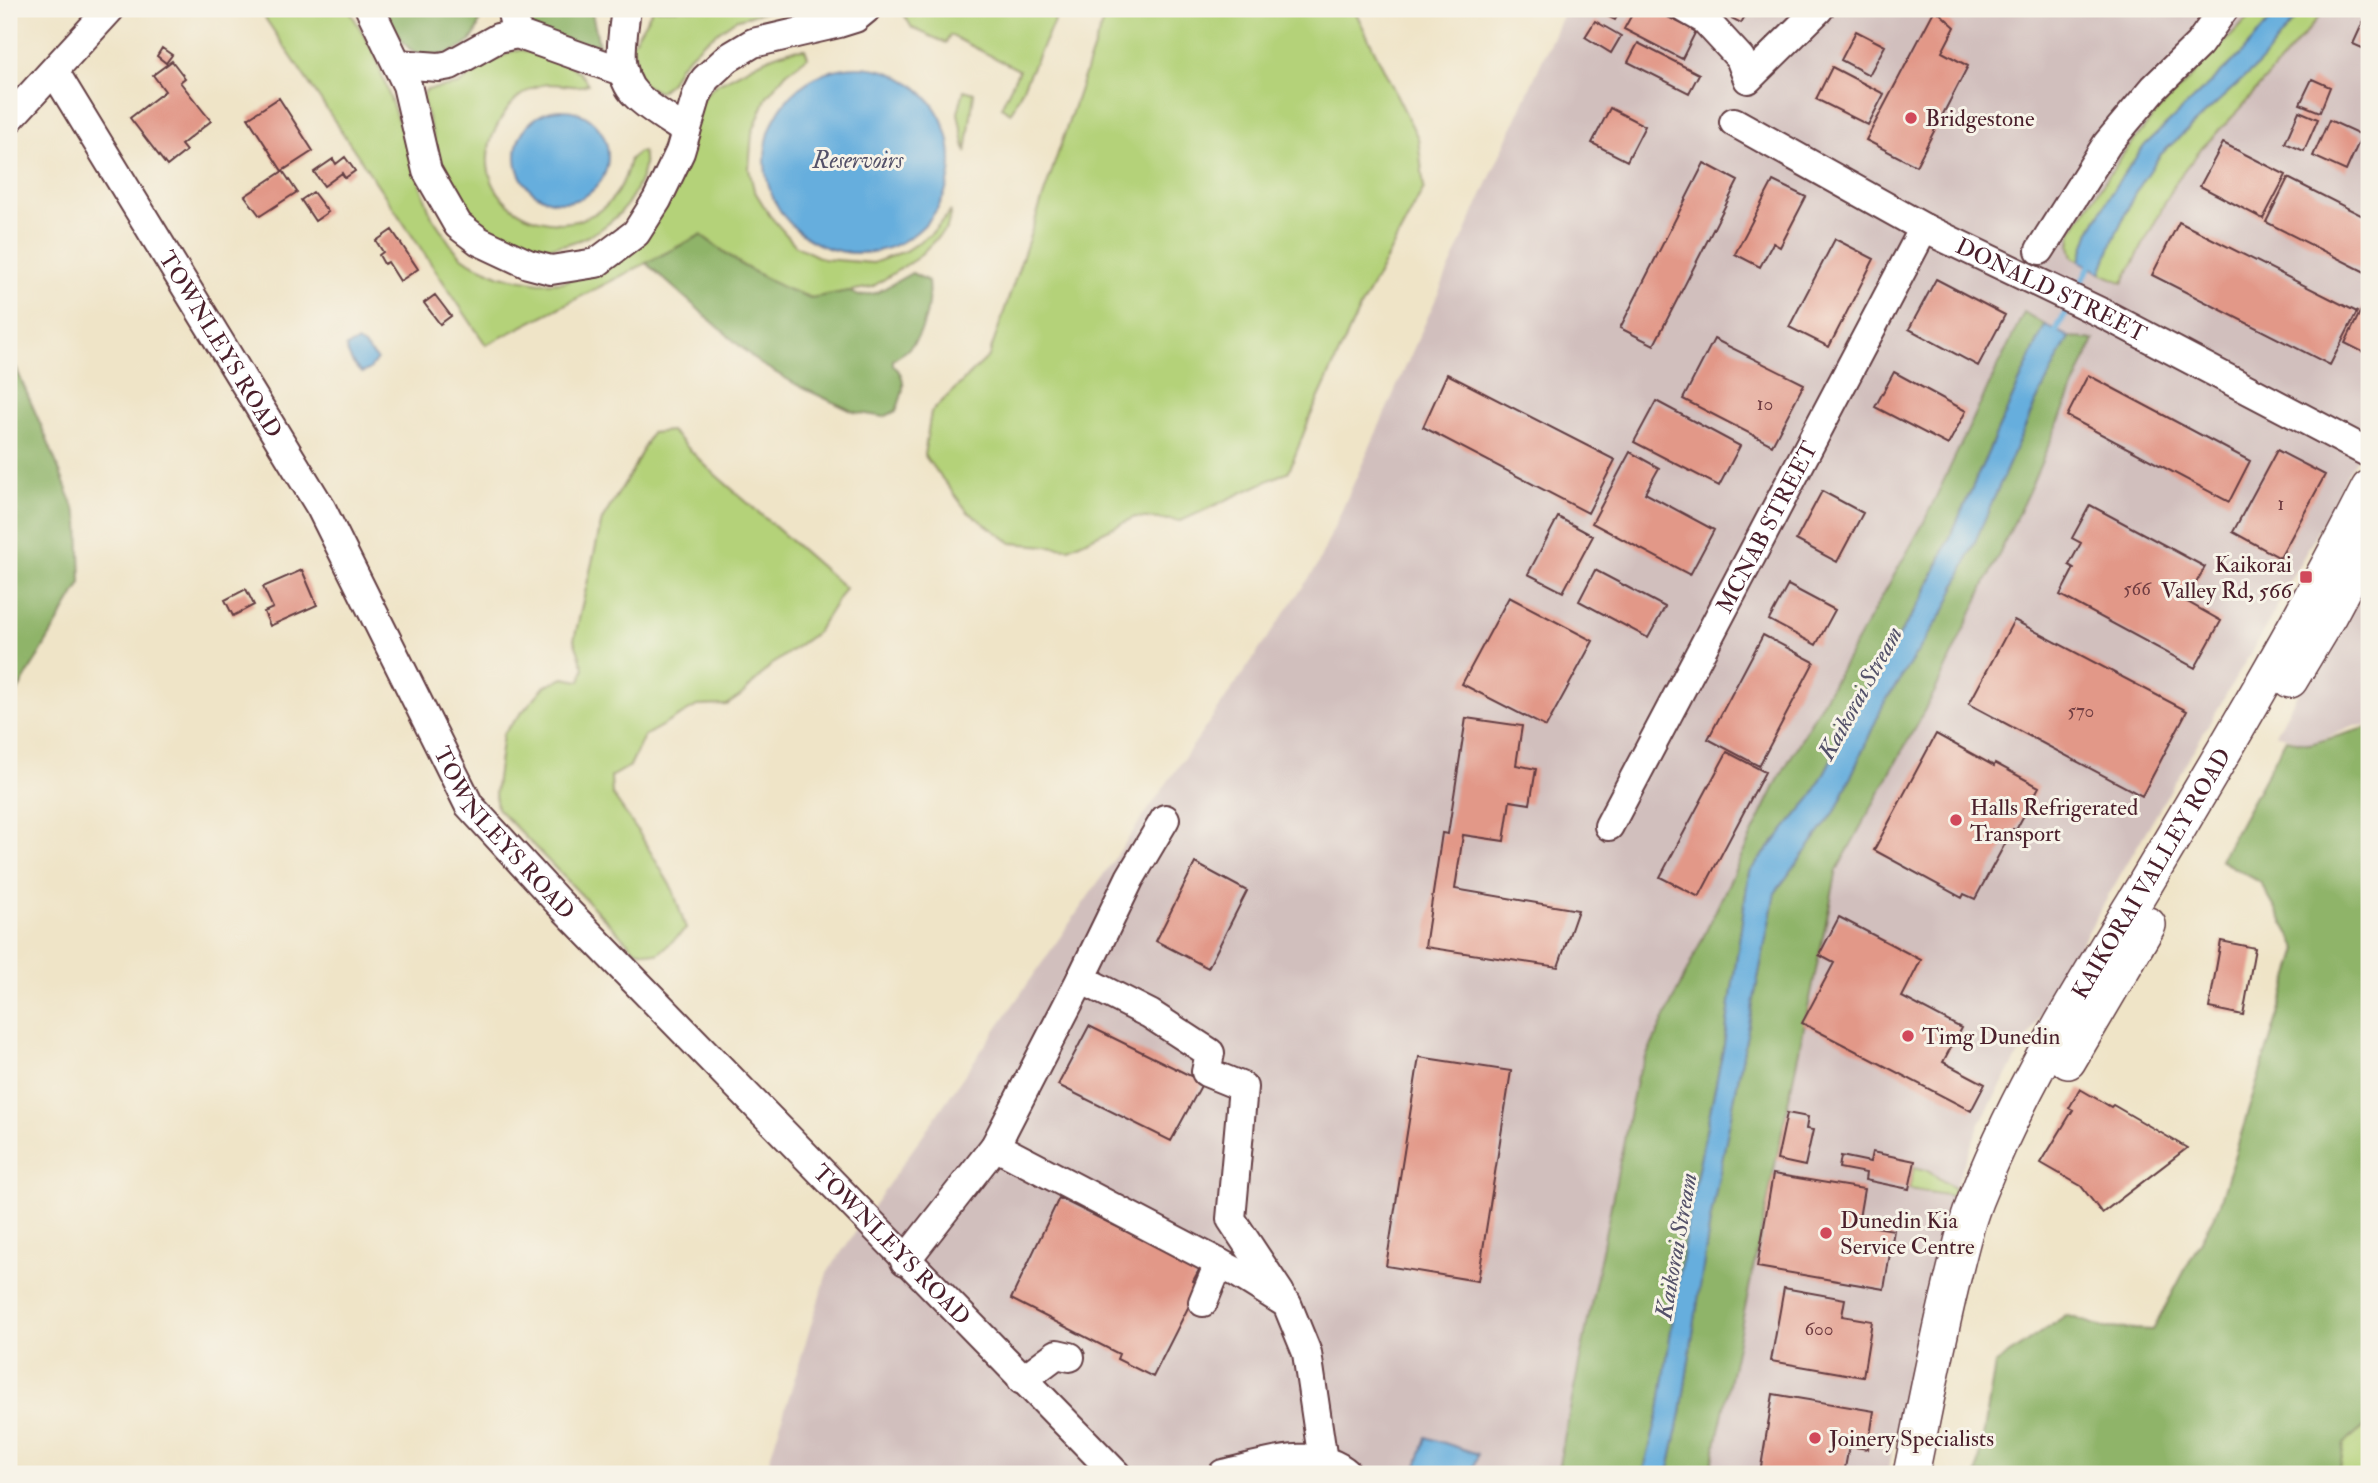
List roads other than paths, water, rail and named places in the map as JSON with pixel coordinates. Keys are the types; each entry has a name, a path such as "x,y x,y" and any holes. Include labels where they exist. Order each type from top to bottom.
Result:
{"main road":[{"name":"KAIKORAI VALLEY ROAD","path":"1911,1474 1939,1334 1961,1244 1978,1193 2000,1142 2030,1080 2071,1007 2256,694 2369,488"},
{"name":"KAIKORAI VALLEY ROAD","path":"1934,1474 1981,1260 2009,1177 2027,1138 2064,1066 2329,615 2369,540"}],"street":[{"path":"9,119 110,9"},
{"path":"370,9 407,85 427,171 458,225 479,241 528,264 551,270 596,263 636,233 657,200 680,152 697,95 705,79 728,58 753,43 839,23 855,18 866,9"},
{"path":"626,9 621,50 624,72 634,94 686,131"},
{"path":"1686,9 1705,20 1740,58 1748,79 1819,9"},
{"path":"2040,250 2107,144 2154,88 2199,44 2224,9"},
{"path":"397,64 439,67 450,65 498,38 514,21 535,42 624,72"},
{"name":"TOWNLEYS ROAD","path":"54,71 321,508 469,805 559,903 905,1261 1116,1474"},
{"name":"DONALD STREET","path":"1734,122 1924,228 2106,315 2369,453"},
{"name":"MCNAB STREET","path":"1609,826 1924,228"},
{"path":"905,1261 995,1146 1130,878 1166,819"},
{"path":"1081,979 1150,1014 1210,1053 1206,1072 1242,1087 1231,1219 1287,1304 1307,1353 1323,1461"},
{"path":"995,1146 1219,1263 1287,1304"},
{"path":"1203,1303 1219,1263"},
{"path":"1023,1380 1057,1354 1070,1357"},
{"path":"1223,1474 1297,1458 1323,1461 1348,1474"}],"water":[{"path":"2280,9 2303,9 2259,64 2160,155 2134,195 2101,273 2080,261 2090,231 2116,185 2145,145 2241,54"},
{"name":"Reservoirs","path":"858,67 894,74 924,94 944,124 951,160 944,196 924,226 894,246 858,253 822,246 792,226 772,196 765,160 772,124 792,94 822,74"},
{"path":"562,110 580,113 595,123 605,138 608,156 605,174 595,189 580,199 562,202 544,199 529,189 519,174 516,156 519,138 529,123 544,113"},
{"path":"2045,325 2069,337 2035,404 1946,608 1883,705 1836,810 1775,893 1710,1221 1681,1413 1668,1474 1643,1474 1659,1411 1688,1217 1724,1045 1749,872 1811,798 1864,691 1923,598"},
{"path":"357,342 377,359 370,369 362,373 356,368 346,347"},
{"path":"1426,1437 1478,1454 1472,1474 1415,1473"}],"waterway":[{"name":"Kaikorai Stream","path":"2077,292 2092,261"},
{"name":"Kaikorai Stream","path":"2054,335 2070,304"}],"place":[{"name":"Bridgestone","path":"1911,118"},
{"name":"Kaikorai Valley Rd, 566","path":"2306,577"},
{"name":"Halls Refrigerated Transport","path":"1956,820"},
{"name":"Timg Dunedin","path":"1908,1036"},
{"name":"Dunedin Kia Service Centre","path":"1826,1233"},
{"name":"Joinery Specialists","path":"1815,1438"}]}
